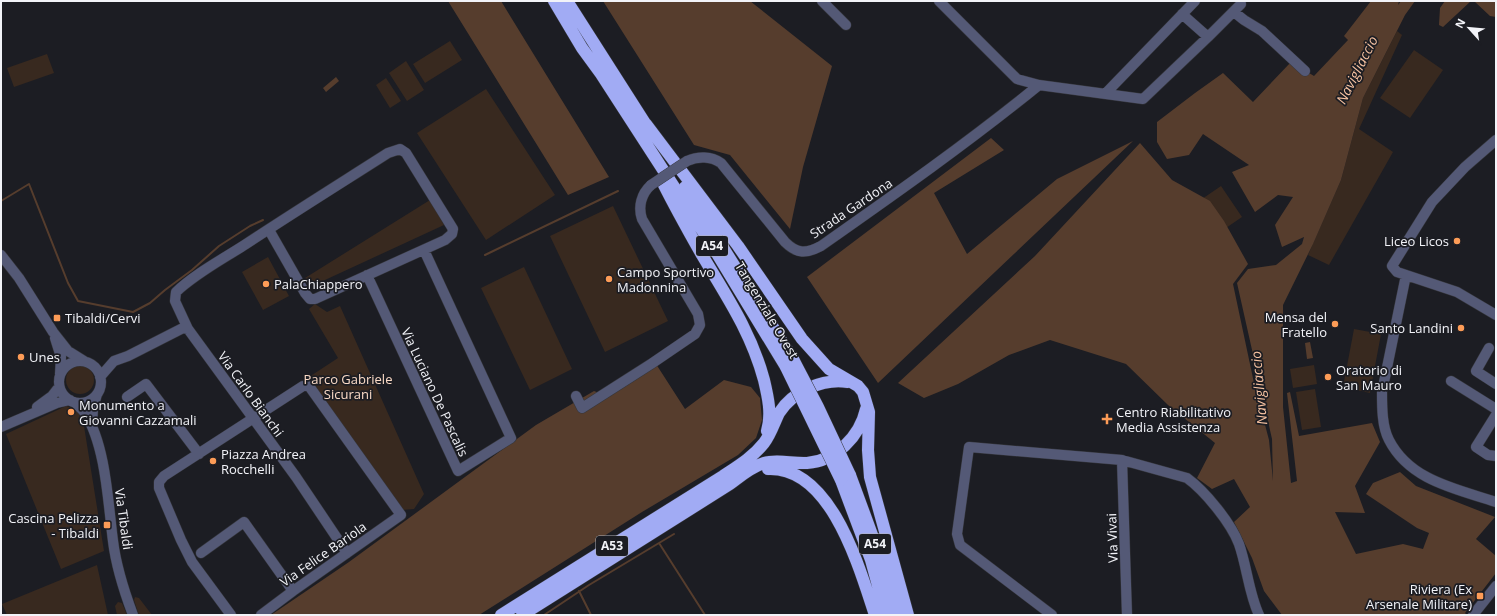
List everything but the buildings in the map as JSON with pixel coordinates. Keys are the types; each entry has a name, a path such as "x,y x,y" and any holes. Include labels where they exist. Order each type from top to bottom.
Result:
{"highway":[{"path":"548,1 582,48"},
{"name":"Tangenziale Ovest","path":"554,1 582,48 640,126 751,291 790,364 818,407 846,478 878,551 896,615"},
{"name":"Tangenziale Ovest","path":"567,1 611,69 640,126"},
{"path":"574,1 611,69"},
{"path":"640,126 738,246 802,339 829,369 853,382 862,389 867,400 869,412 868,450 870,476 908,615"},
{"path":"640,126 666,188 747,332 755,352 762,371 769,406 768,428 760,448"},
{"name":"A53","path":"522,615 727,480 760,448 768,437 779,413 792,398 823,382 853,382"},
{"name":"A53","path":"500,615 727,480 764,463 775,461 808,463 832,454 845,445 857,431 865,411 867,400"},
{"path":"727,480 771,468 796,474 814,487 830,507 844,532 861,574 875,615"},
{"name":"Tangenziale Ovest","path":"846,478 886,615"}],"street":[{"path":"822,1 846,25"},
{"path":"939,1 1017,78 1039,84 1143,99 1238,8 1244,20 1262,30 1305,71"},
{"path":"1105,94 1195,1"},
{"path":"1182,14 1208,37"},
{"name":"Strada Gardona","path":"576,396 582,408 695,334 700,325 698,314 642,220 640,209 641,200 651,185 687,160 701,157 715,159 722,163 790,248 810,252 821,246 914,181 993,123 1039,84"},
{"path":"1496,140 1465,167 1432,202 1392,266 1397,272 1457,292 1496,315"},
{"path":"400,149 406,153 453,228 452,234 445,240 315,299 310,299 304,293 268,230 388,153 400,149"},
{"name":"Via Carlo Bianchi","path":"268,230 183,285 176,292 175,301 188,329 296,477 347,553"},
{"name":"Via Luciano De Pascalis","path":"367,275 458,471 511,438 424,250"},
{"path":"1,256 19,278 53,332 68,351 97,370 100,377 100,386 97,394 87,402 72,401 57,403 1,427"},
{"path":"1406,275 1382,392 1382,411 1389,440 1404,461 1418,473 1433,481 1496,502"},
{"path":"60,374 64,368 76,361 114,361 128,356 183,328 188,329"},
{"path":"53,332 61,357 60,387 63,395 72,401"},
{"path":"1489,348 1476,371 1496,384"},
{"path":"100,377 114,361"},
{"path":"1451,381 1496,409"},
{"path":"127,397 146,384 199,454"},
{"name":"Via Felice Bariola","path":"252,418 303,386 309,386 401,515 293,590 261,615"},
{"path":"18,419 52,396 60,387"},
{"name":"Via Tibaldi","path":"92,425 93,409 97,394"},
{"name":"Via Tibaldi","path":"72,401 84,412 92,425 102,458 109,499 113,543 121,580 133,615"},
{"path":"1496,415 1476,447 1488,455 1496,456"},
{"path":"231,615 192,562 159,488 159,482 164,476 252,418"},
{"path":"1052,615 960,546 957,534 969,447 1122,460 1187,478 1195,483 1226,520 1234,532 1239,544 1259,615"},
{"name":"Via Vivai","path":"1122,460 1127,615"},
{"path":"201,553 244,522 293,590"},
{"path":"1473,615 1496,586"}],"green space":[{"path":"1397,31 1402,35 1359,129 1393,152 1329,265 1308,255 1341,180 1363,98"},
{"path":"450,41 462,60 425,83 413,64"},
{"path":"1414,50 1443,70 1410,118 1380,98"},
{"path":"47,54 54,73 14,87 7,68"},
{"path":"406,61 424,90 407,101 389,73"},
{"path":"386,78 401,101 390,108 376,85"},
{"path":"486,89 555,195 486,240 417,133"},
{"path":"1221,186 1242,217 1223,230 1202,199"},
{"path":"430,200 444,225 312,286 305,278"},
{"name":"Campo Sportivo Madonnina","path":"613,206 668,321 605,352 550,236"},
{"name":"PalaChiappero","path":"268,257 289,296 263,310 242,272"},
{"path":"524,267 572,369 530,390 481,288"},
{"name":"Parco Gabriele Sicurani","path":"315,304 327,312 340,306 424,494 414,509 402,510 309,377 338,358 309,309"},
{"path":"1354,329 1381,334 1370,393 1343,387"},
{"path":"1314,365 1317,384 1293,388 1290,369"},
{"path":"80,366 90,370 94,380 90,390 80,394 70,390 66,380 70,370"},
{"path":"1315,389 1321,427 1302,430 1296,392"},
{"path":"66,406 77,409 84,426 104,551 61,569 6,434"},
{"path":"97,565 108,615 7,615 2,604"},
{"path":"135,597 139,598 152,615 139,615 134,600"},
{"path":"118,602 122,603 127,615 117,615 115,606"}],"shaded area":[{"path":"448,1 501,1 609,177 568,195"},
{"path":"603,1 750,1 832,66 803,167 790,229 730,155 694,145"},
{"path":"1371,1 1399,1 1398,5 1401,1 1415,1 1405,15 1363,98 1341,180 1313,244 1283,305 1283,407 1291,483 1297,481 1287,393 1290,392 1299,436 1372,423 1380,442 1355,486 1365,513 1335,512 1356,554 1403,544 1423,549 1429,533 1417,528 1366,494 1373,483 1400,472 1416,486 1495,517 1476,539 1496,556 1496,573 1465,613 1467,615 1282,615 1264,591 1252,558 1234,522 1250,507 1234,479 1212,489 1197,478 1215,443 1168,405 1126,364 1050,340 1009,355 958,384 924,398 898,383 1035,256 1140,143 1172,180 1210,201 1224,221 1248,264 1233,284 1254,383 1269,440 1273,481 1272,439 1237,283 1248,269 1276,265 1302,244 1304,237 1282,247 1275,225 1293,197 1278,195 1255,212 1232,172 1249,165 1203,134 1189,155 1167,159 1157,142 1157,122 1223,73 1253,102 1291,62 1314,76 1348,40 1344,36"},
{"path":"1445,1 1471,1 1443,27 1439,25 1440,8"},
{"path":"1474,1 1496,1 1496,17 1490,16"},
{"path":"336,77 339,81 326,92 323,88"},
{"path":"991,138 1004,150 934,193 967,254 1057,179 1133,141 878,383 807,277"},
{"path":"1310,342 1313,358 1307,359 1305,343"},
{"path":"656,364 685,409 724,380 751,387 760,398 762,420 756,438 738,455 642,512 479,615 271,615 349,562 536,425 594,391 607,396"}],"waterway":[{"path":"1,201 29,184 68,283 78,301 133,312 150,303 192,270 219,246 250,226 263,220"},
{"path":"485,255 618,191"},
{"path":"544,615 589,585 674,534"},
{"path":"659,543 705,615"},
{"path":"579,591 591,615"}],"place":[{"name":"Liceo Licos","path":"1457,241"},
{"name":"Campo Sportivo Madonnina","path":"609,279"},
{"name":"PalaChiappero","path":"266,284"},
{"name":"Tibaldi/Cervi","path":"57,318"},
{"name":"Mensa del Fratello","path":"1335,324"},
{"name":"Santo Landini","path":"1461,328"},
{"name":"Unes","path":"21,357"},
{"name":"Oratorio di San Mauro","path":"1328,377"},
{"name":"Monumento a Giovanni Cazzamali","path":"71,412"},
{"name":"Centro Riabilitativo Media Assistenza","path":"1107,419"},
{"name":"Piazza Andrea Rocchelli","path":"213,461"},
{"name":"Cascina Pelizza - Tibaldi","path":"107,525"},
{"name":"Riviera (Ex Arsenale Militare)","path":"1480,596"}],"water label":[{"name":"Navigliaccio","path":"1357,70"},
{"name":"Navigliaccio","path":"1259,388"}]}
